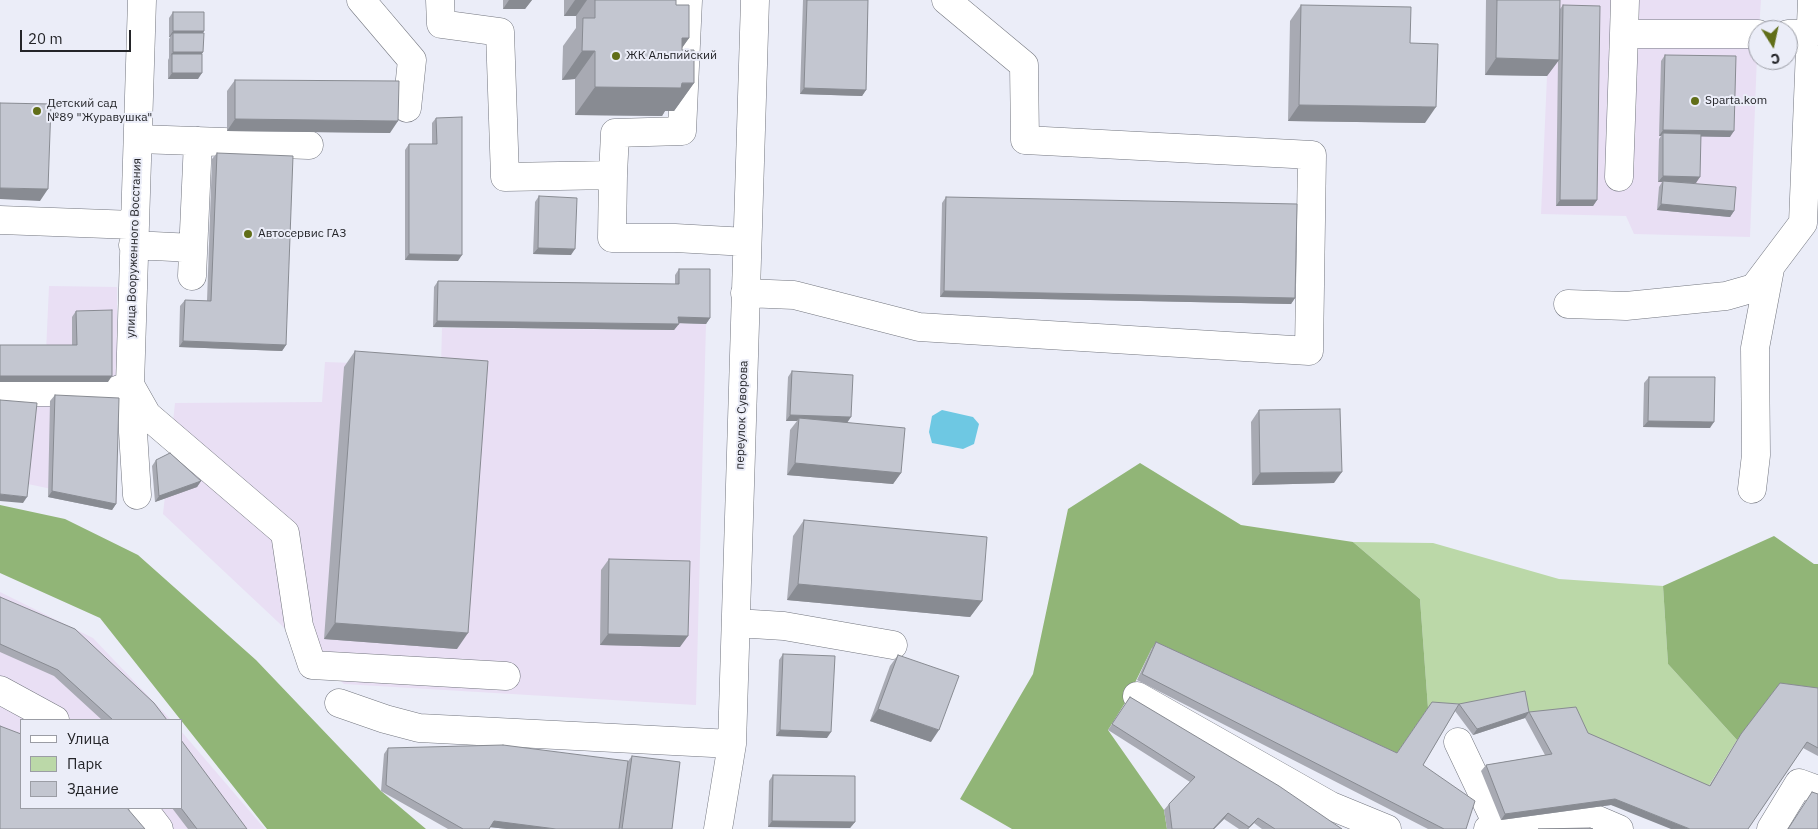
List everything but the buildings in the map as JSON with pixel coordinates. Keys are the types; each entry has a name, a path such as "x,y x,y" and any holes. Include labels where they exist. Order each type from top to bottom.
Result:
{"street":[{"name":"улица Вооруженного Восстания","path":"137,495 130,385 142,0"},
{"path":"361,0 412,60 407,108"},
{"path":"440,0 441,24 500,32 505,177 613,175"},
{"path":"688,0 682,131 615,133 612,238 674,238 747,242"},
{"name":"переулок Суворова","path":"718,829 732,744 755,0"},
{"path":"746,293 794,295 919,327 1309,351 1312,155 1025,140 1024,65 946,0"},
{"path":"1619,177 1625,0"},
{"path":"1568,304 1626,306 1726,296 1754,288 1771,265 1810,224 1799,34 1812,0"},
{"path":"1624,34 1748,34"},
{"path":"138,139 309,145"},
{"path":"192,276 198,141"},
{"path":"0,220 134,235 193,248"},
{"path":"1752,489 1756,455 1755,348 1771,265"},
{"path":"0,392 112,392 130,385 147,415 285,533 299,626 312,665 506,676"},
{"path":"736,623 784,626 893,645"},
{"path":"0,690 53,719"},
{"path":"1137,696 1331,806 1387,829"},
{"path":"339,703 418,728 732,744"},
{"path":"1458,742 1492,826 1584,814 1619,829"},
{"path":"1771,829 1799,783 1818,790"},
{"path":"144,809 159,829"}],"shaded area":[{"path":"1549,0 1761,0 1760,20 1748,20 1748,70 1756,70 1750,237 1634,234 1626,216 1541,214"},
{"path":"49,286 117,287 117,503 0,478 46,352"},
{"path":"674,323 706,324 696,705 344,684 163,514 175,403 322,402 325,362 441,366 442,328 674,330"},
{"path":"0,592 93,638 170,719 20,719 20,809 182,809 182,732 265,829 0,829"}],"green space":[{"path":"1140,463 1241,525 1353,542 1420,599 1428,708 1393,759 1152,648 1125,703 1108,730 1164,810 1167,829 1012,829 960,799 1033,674 1068,509"},
{"path":"0,505 65,519 138,555 256,660 381,791 426,829 267,829 182,722 182,719 180,719 100,618 0,573"},
{"path":"1774,536 1814,564 1818,564 1818,694 1776,689 1737,740 1668,664 1663,586"},
{"path":"1353,542 1433,543 1559,579 1663,586 1668,664 1737,740 1705,792 1525,718 1428,708 1420,599"}],"water":[{"path":"942,410 973,417 979,424 974,444 963,449 932,443 929,432 932,416"}],"place":[{"name":"ЖК Альпийский","path":"616,56"},
{"name":"Sparta.kom","path":"1695,101"},
{"name":"Детский сад №89 \"Журавушка\"","path":"37,111"},
{"name":"Автосервис ГАЗ","path":"248,234"}]}
